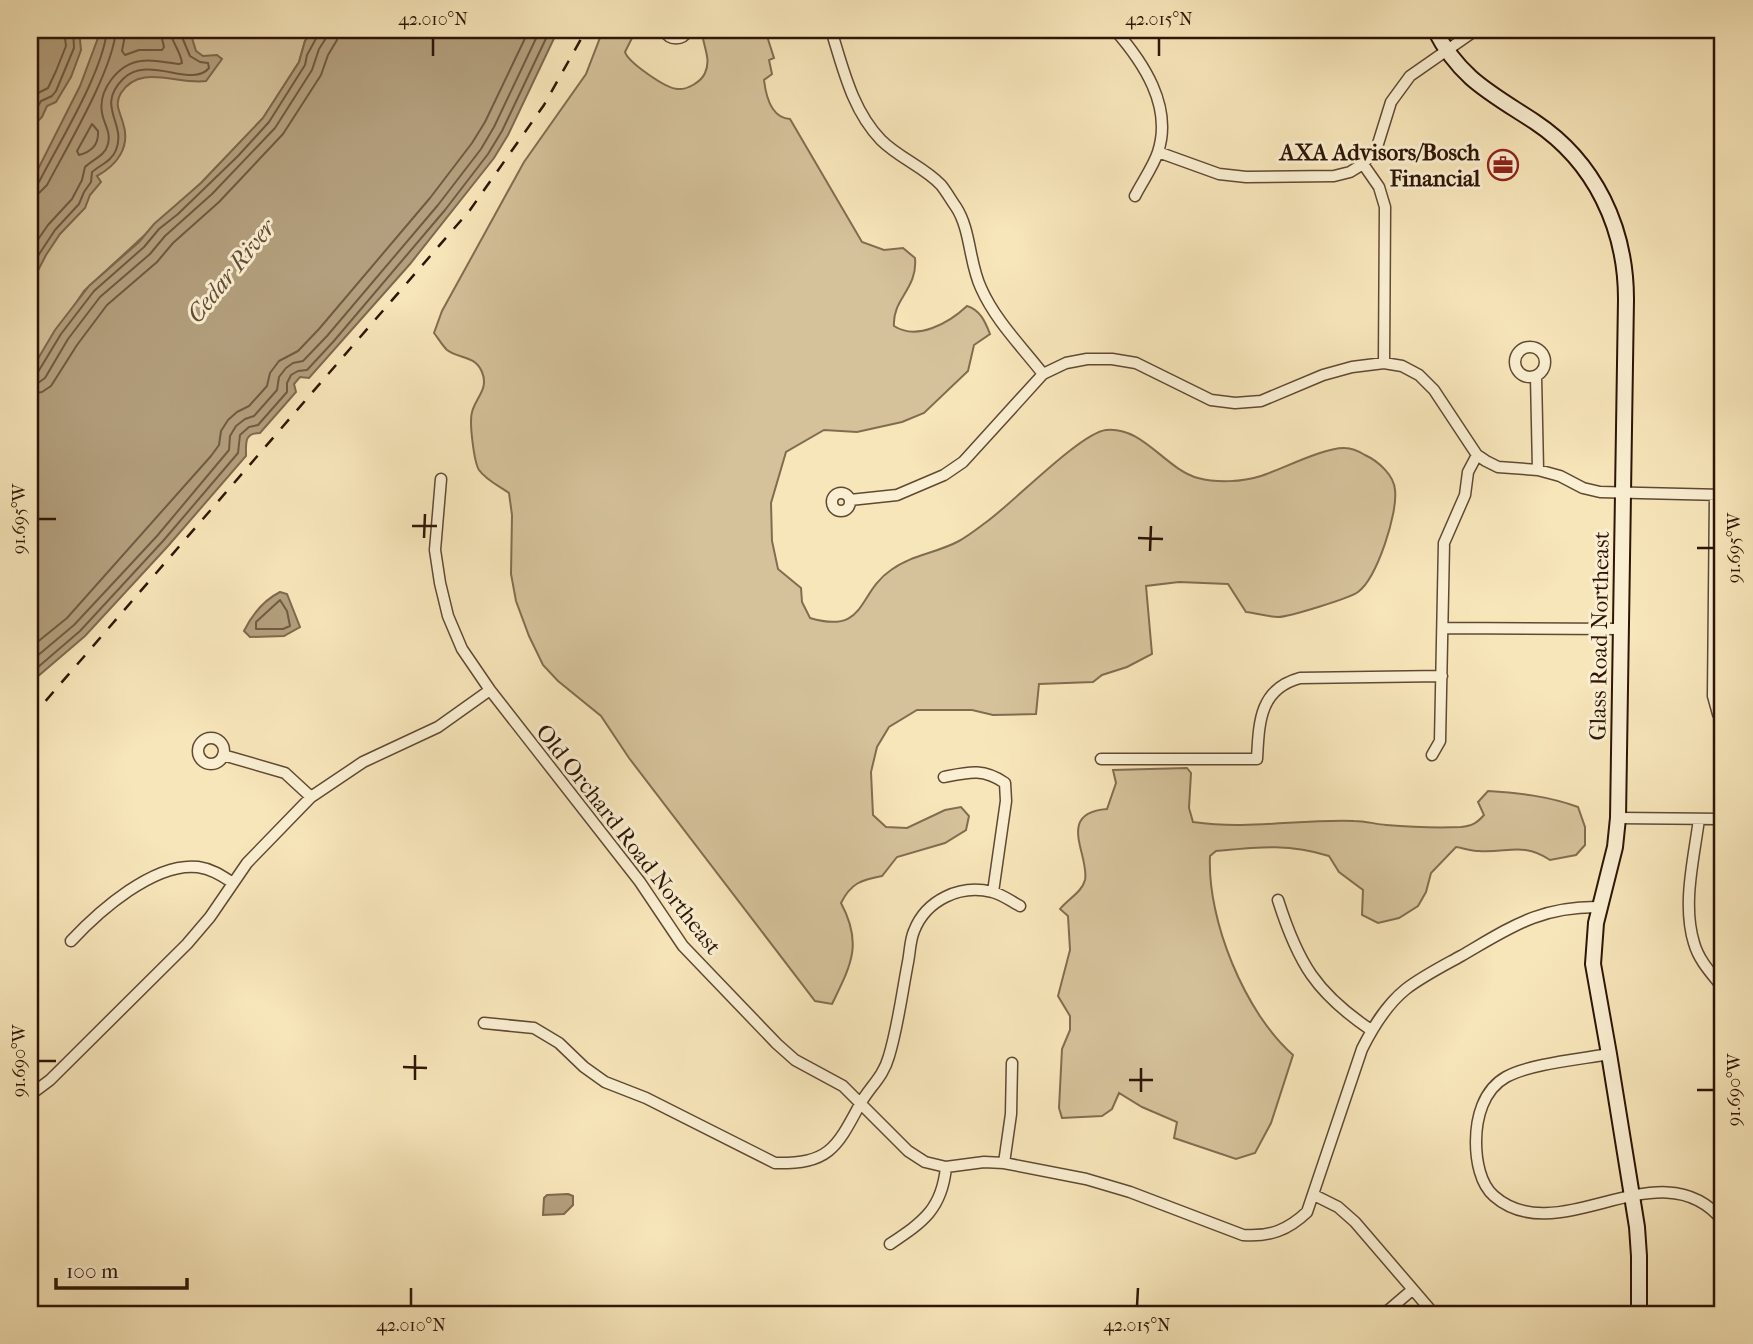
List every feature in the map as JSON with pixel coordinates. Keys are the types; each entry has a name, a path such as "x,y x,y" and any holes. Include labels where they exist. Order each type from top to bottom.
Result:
{"street":[{"path":"663,30 667,36 677,38 686,35 690,30"},
{"path":"831,30 851,93 864,120 900,157 940,185 958,211 972,265 982,290 993,309 1043,374"},
{"path":"1115,30 1138,57 1154,88 1161,120 1158,152 1135,196"},
{"name":"Glass Road Northeast","path":"1435,30 1445,50 1479,85 1496,99 1536,123 1573,155 1601,193 1615,224 1626,276 1618,818 1615,848 1593,945 1592,964 1631,1196 1639,1256 1639,1314"},
{"path":"1158,152 1219,174 1246,177 1334,177 1350,172 1363,164 1377,147 1391,102 1410,76 1476,30"},
{"path":"1363,164 1379,187 1385,207 1384,363"},
{"path":"850,500 897,495 944,475 963,462 1043,374 1066,363 1087,359 1136,363 1211,400 1235,403 1261,401 1323,375 1352,367 1384,363 1402,366 1434,390 1478,455 1498,467 1538,470 1560,475 1591,490 1719,495 1713,696 1718,714 1723,720"},
{"path":"1536,376 1538,470"},
{"path":"1432,755 1440,741 1444,543 1465,495 1468,472 1478,455"},
{"name":"Old Orchard Road Northeast","path":"441,480 435,550 440,583 448,616 462,649 490,690 604,834 640,882 682,946 777,1044 795,1060 843,1086 908,1151 925,1162 946,1167 984,1162 1004,1163 1086,1179 1130,1192 1243,1235 1260,1236 1293,1225 1307,1212 1314,1195 1362,1049 1371,1030 1405,990 1517,923 1543,912 1573,907 1600,907"},
{"path":"1443,628 1622,629"},
{"path":"1101,759 1257,759 1259,722 1265,705 1276,688 1285,682 1300,678 1441,676"},
{"path":"30,1095 50,1080 187,944 210,917 247,863 312,797 363,762 438,727 490,690"},
{"path":"223,755 285,774 312,797"},
{"path":"944,777 967,773 991,774 1004,783 1006,802 993,892"},
{"path":"1618,818 1723,819"},
{"path":"1699,819 1689,921 1694,944 1704,965 1723,988"},
{"path":"71,941 93,917 116,900 165,872 183,867 200,867 233,883"},
{"path":"484,1023 534,1028 559,1043 605,1082 646,1098 775,1163 797,1163 816,1158 837,1146 861,1102 881,1078 889,1056 914,931 927,909 943,897 959,891 993,892 1020,906"},
{"path":"1278,900 1289,934 1302,961 1321,989 1342,1011 1371,1030"},
{"path":"1609,1054 1528,1070 1504,1078 1486,1097 1480,1110 1476,1136 1479,1169 1492,1195 1515,1210 1538,1214 1631,1196 1660,1192 1682,1193 1713,1209 1723,1221"},
{"path":"1004,1163 1011,1114 1012,1063"},
{"path":"890,1244 926,1218 937,1204 944,1186 946,1167"},
{"path":"1314,1195 1338,1207 1354,1222 1434,1314"},
{"path":"1384,1314 1412,1290"}],"shaded area":[{"path":"30,30 313,30 305,41 299,62 263,118 201,183 84,291 30,372"},
{"path":"603,30 636,30 625,52 640,68 657,80 678,89 693,85 705,73 707,57 702,30 765,30 774,58 769,60 772,74 764,80 768,100 774,111 790,119 862,242 884,250 903,248 915,258 913,278 897,308 894,326 913,332 922,331 942,324 967,306 981,317 990,334 974,345 968,371 924,413 902,422 857,432 824,430 786,452 771,503 772,541 778,569 801,588 802,602 810,618 828,622 842,621 852,616 880,579 891,570 966,537 1080,443 1106,430 1119,431 1143,441 1186,473 1205,480 1254,478 1315,455 1345,448 1358,451 1375,461 1394,484 1393,514 1385,544 1365,585 1353,595 1306,611 1278,617 1246,612 1228,584 1179,582 1146,586 1152,654 1127,667 1102,675 1093,682 1039,684 1036,714 993,715 972,710 917,710 889,727 877,747 871,772 873,815 886,827 907,828 945,810 961,807 969,816 966,830 945,843 897,857 882,876 862,881 849,891 841,903 852,931 852,954 845,978 832,1004 815,1001 629,758 601,716 558,681 543,665 516,601 511,574 512,515 509,493 482,474 475,459 471,417 483,388 484,378 475,363 447,350 434,333 442,311 524,162 586,74"},
{"path":"1187,768 1191,773 1189,808 1193,822 1254,825 1354,821 1386,825 1461,827 1474,824 1484,815 1478,802 1488,791 1556,800 1578,807 1585,827 1585,845 1576,855 1550,860 1532,851 1473,851 1456,847 1431,873 1426,892 1418,906 1399,918 1378,923 1362,915 1363,890 1339,872 1329,856 1300,849 1273,847 1216,851 1210,856 1215,908 1232,964 1259,1015 1293,1055 1271,1123 1255,1153 1236,1159 1174,1138 1177,1122 1142,1107 1119,1093 1112,1109 1102,1116 1062,1118 1059,1108 1062,1049 1070,1030 1070,1016 1058,996 1070,950 1068,916 1060,909 1078,892 1085,880 1078,837 1082,818 1091,812 1107,809 1116,783 1113,770"}],"water":[{"path":"30,30 79,30 81,50 71,77 56,102 47,106 42,117 30,129"},
{"path":"101,30 183,30 192,38 196,51 203,56 217,55 222,59 206,81 149,77 129,84 121,93 118,104 125,132 124,147 116,161 97,176 101,182 90,195 85,208 60,234 30,286 30,185 80,86"},
{"name":"Cedar River","path":"313,30 558,30 508,135 494,158 410,264 309,378 300,377 294,384 296,392 260,433 249,437 246,456 168,546 85,636 30,683 30,372 55,330 89,286 201,183 263,118 299,62 305,41"},
{"path":"280,592 287,594 300,627 284,636 250,637 244,631 251,619 264,604"},
{"path":"547,1195 573,1196 573,1205 564,1214 543,1215 544,1198"}],"railway":[{"path":"30,719 470,210 544,105 586,30"}],"place":[{"name":"AXA Advisors/Bosch Financial","path":"1503,165"}]}
